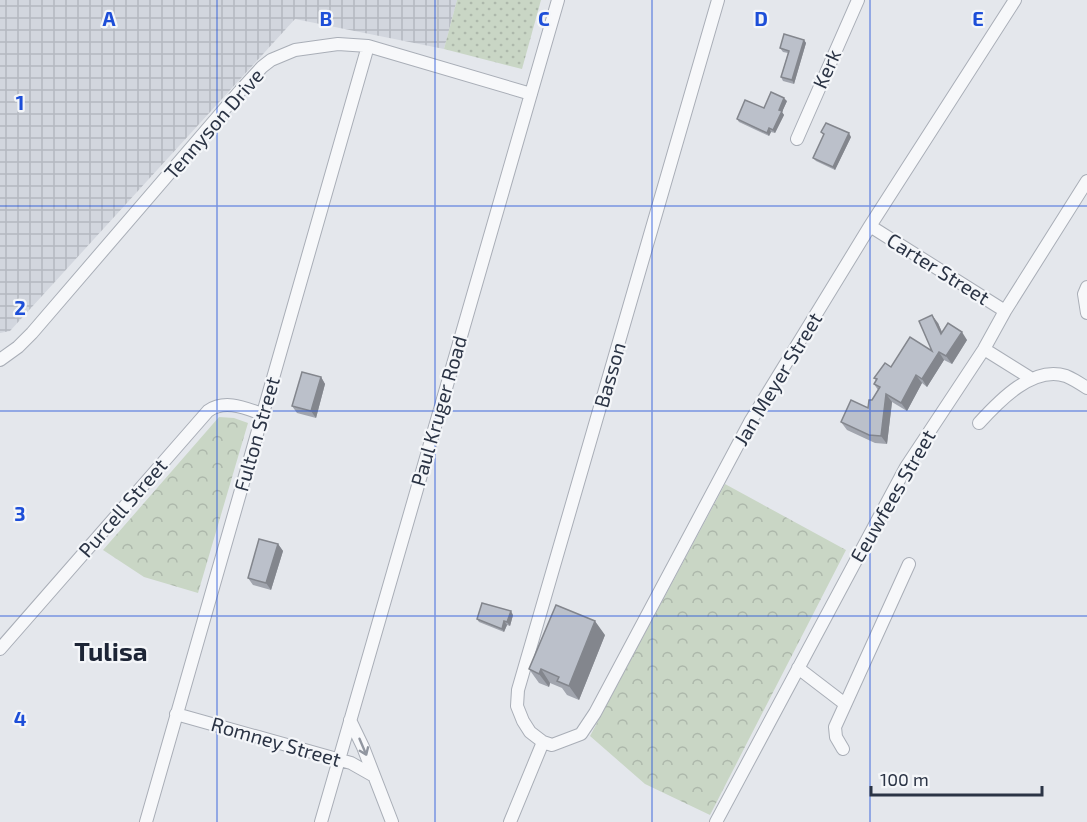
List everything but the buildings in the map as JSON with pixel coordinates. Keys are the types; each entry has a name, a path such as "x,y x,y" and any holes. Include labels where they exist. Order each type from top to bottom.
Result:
{"street":[{"name":"Paul Kruger Road","path":"321,822 558,0"},
{"name":"Basson","path":"543,742 530,732 523,721 517,706 518,690 718,0"},
{"name":"Kerk","path":"797,139 858,0"},
{"name":"Jan Meyer Street","path":"543,742 552,745 581,734 595,713 750,422 870,226 1015,0"},
{"name":"Tennyson Drive","path":"0,360 32,333 262,67 284,55 308,47 338,44 368,46 531,94"},
{"name":"Fulton Street","path":"146,822 368,46"},
{"name":"Eeuwfees Street","path":"716,822 906,467 984,349 1005,311 1087,181"},
{"name":"Carter Street","path":"870,226 1005,311"},
{"path":"1087,287 1084,294 1087,313"},
{"path":"984,349 1032,379"},
{"path":"979,423 995,406 1032,379 1044,375 1066,376 1087,388"},
{"name":"Purcell Street","path":"0,649 208,411 224,405 245,408 262,414"},
{"path":"843,749 834,732 909,564"},
{"path":"798,668 845,704"},
{"name":"Romney Street","path":"176,714 351,763 374,776"},
{"path":"350,720 393,822"},
{"path":"510,822 543,742"}],"shaded area":[{"path":"0,0 457,0 444,49 295,19 10,331 0,333"}],"green space":[{"path":"457,0 541,0 522,69 444,49"},
{"path":"219,417 234,418 248,423 198,593 144,577 103,550"},
{"path":"725,484 846,550 710,815 645,784 590,736"}],"district":[{"name":"Tulisa","path":"111,652"}]}
